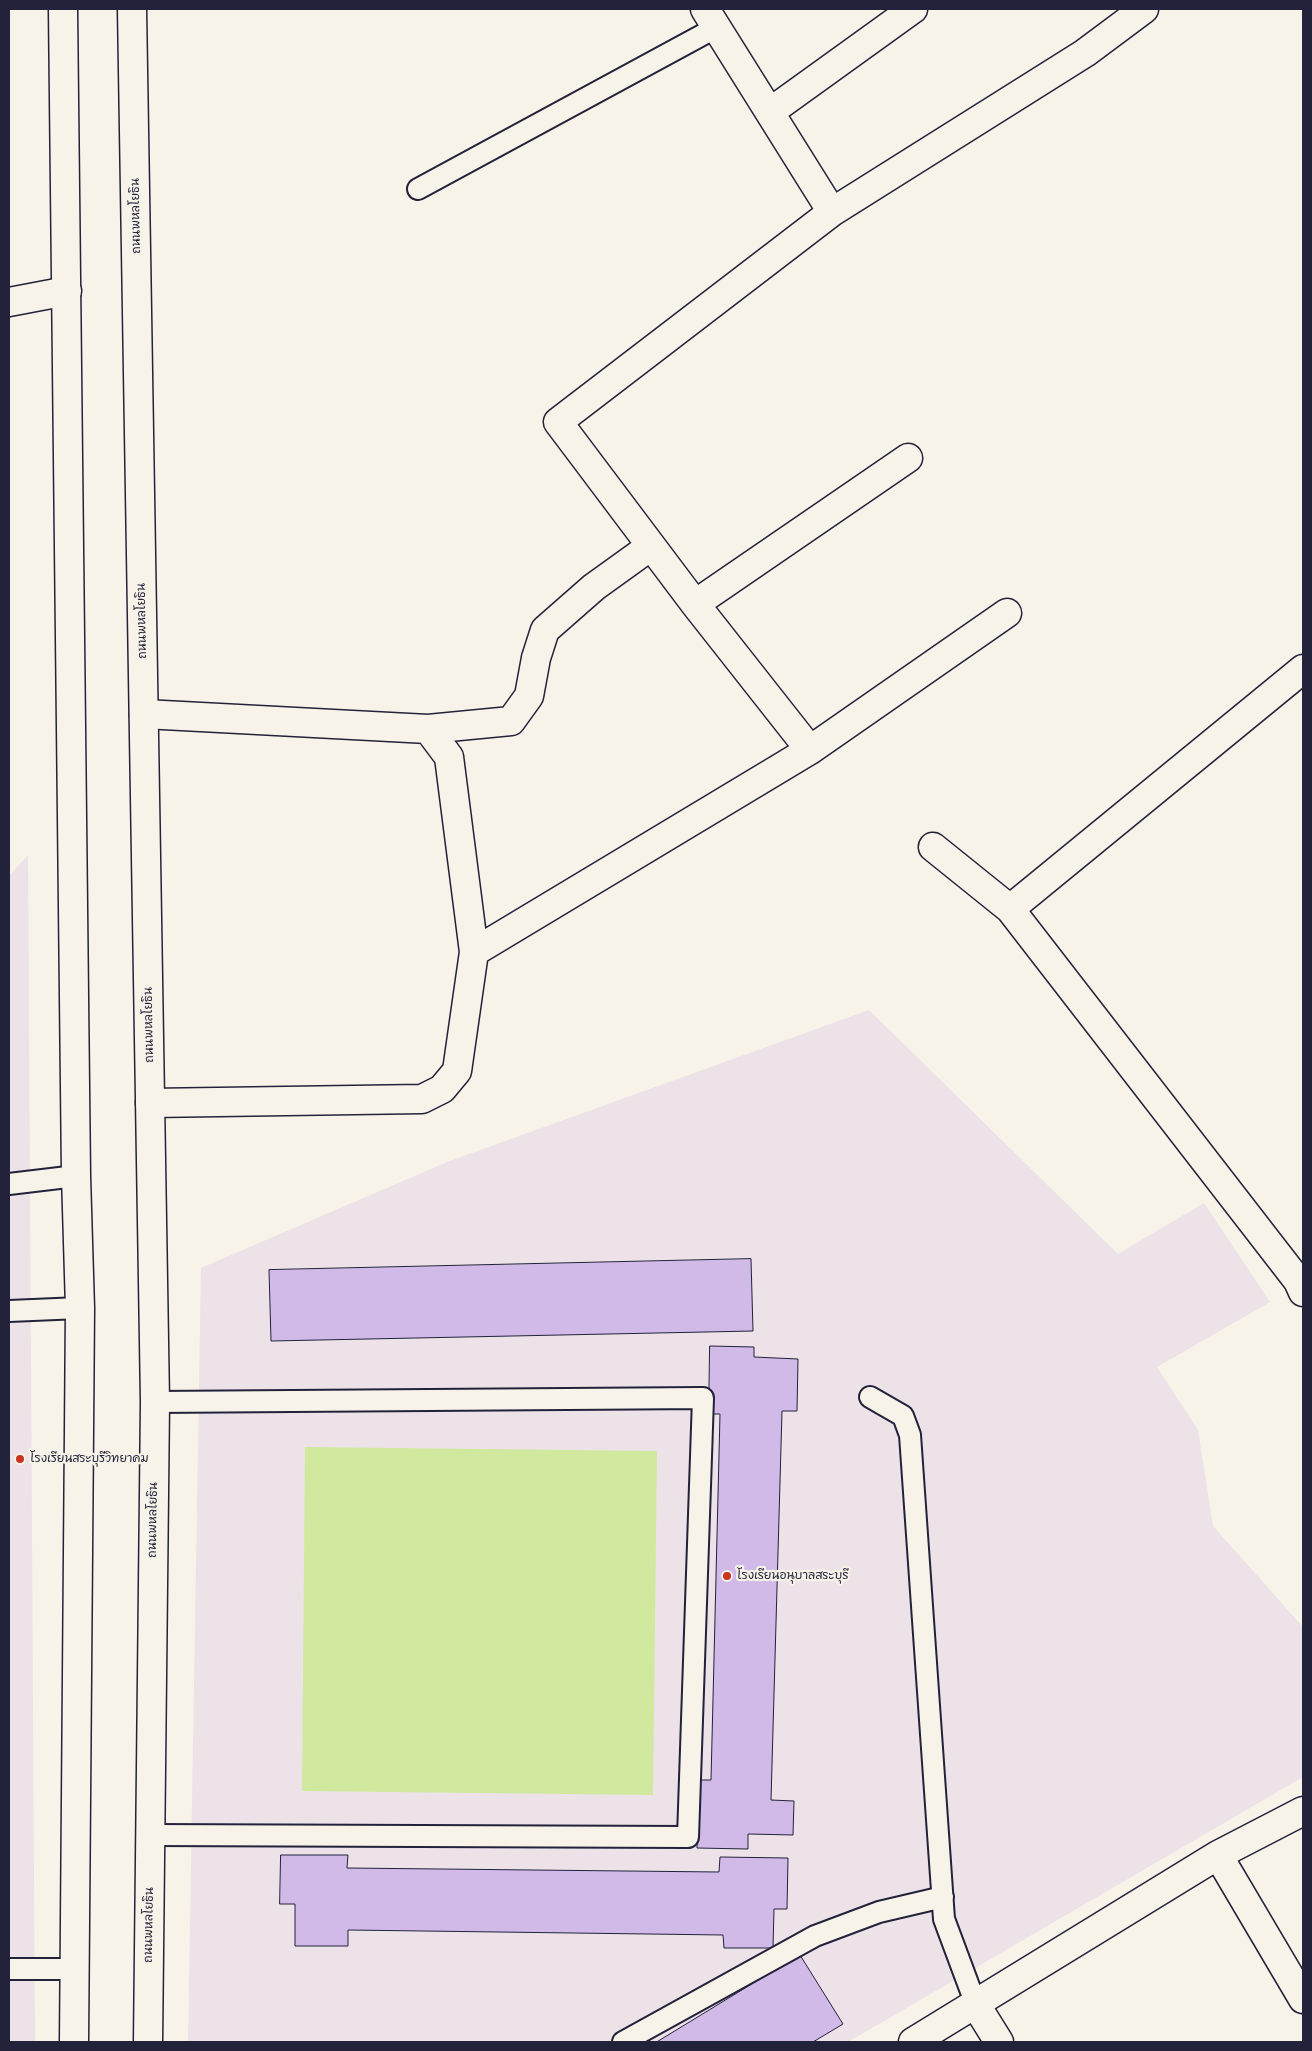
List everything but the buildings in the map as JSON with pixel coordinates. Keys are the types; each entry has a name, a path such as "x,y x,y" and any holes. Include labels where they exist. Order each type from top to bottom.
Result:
{"street":[{"path":"63,9 76,1176 80,1308 73,1969 74,2042"},
{"name":"ถนนพหลโยธิน","path":"132,9 155,1402 148,2042"},
{"path":"770,112 913,9"},
{"path":"810,750 695,604 558,422 832,212 1085,53 1144,9"},
{"path":"711,18 832,212"},
{"path":"9,302 67,291"},
{"path":"695,604 908,458"},
{"path":"144,714 428,729 511,721 529,696 536,658 544,630 594,587 652,546"},
{"path":"474,952 810,750 1007,613"},
{"path":"1010,909 1303,669"},
{"path":"150,1103 422,1099 442,1089 457,1071 474,952 449,757 428,729"},
{"path":"933,847 1010,909 1301,1283"},
{"path":"914,2042 1218,1854 1303,1811"},
{"path":"1218,1854 1303,1999"},
{"path":"976,2005 999,2042"}],"lane":[{"path":"418,189 711,18"},
{"path":"9,1184 76,1176"},
{"path":"9,1312 80,1308"},
{"path":"870,1397 902,1416 910,1435 944,1919 976,2005"},
{"path":"150,1835 688,1837 703,1398 155,1402"},
{"path":"623,2042 815,1936 879,1912 943,1897"},
{"path":"9,1969 73,1969"}],"shaded area":[{"name":"โรงเรียนสระบุรีวิทยาคม","path":"28,855 35,2042 9,2042 9,876"},
{"name":"โรงเรียนอนุบาลสระบุรี","path":"869,1010 1118,1254 1204,1203 1270,1302 1157,1367 1198,1430 1213,1526 1303,1627 1303,1777 848,2042 188,2042 201,1268 447,1162"}],"green space":[{"path":"305,1447 657,1451 653,1795 302,1791"}],"place":[{"name":"โรงเรียนสระบุรีวิทยาคม","path":"20,1459"},
{"name":"โรงเรียนอนุบาลสระบุรี","path":"727,1576"}]}
